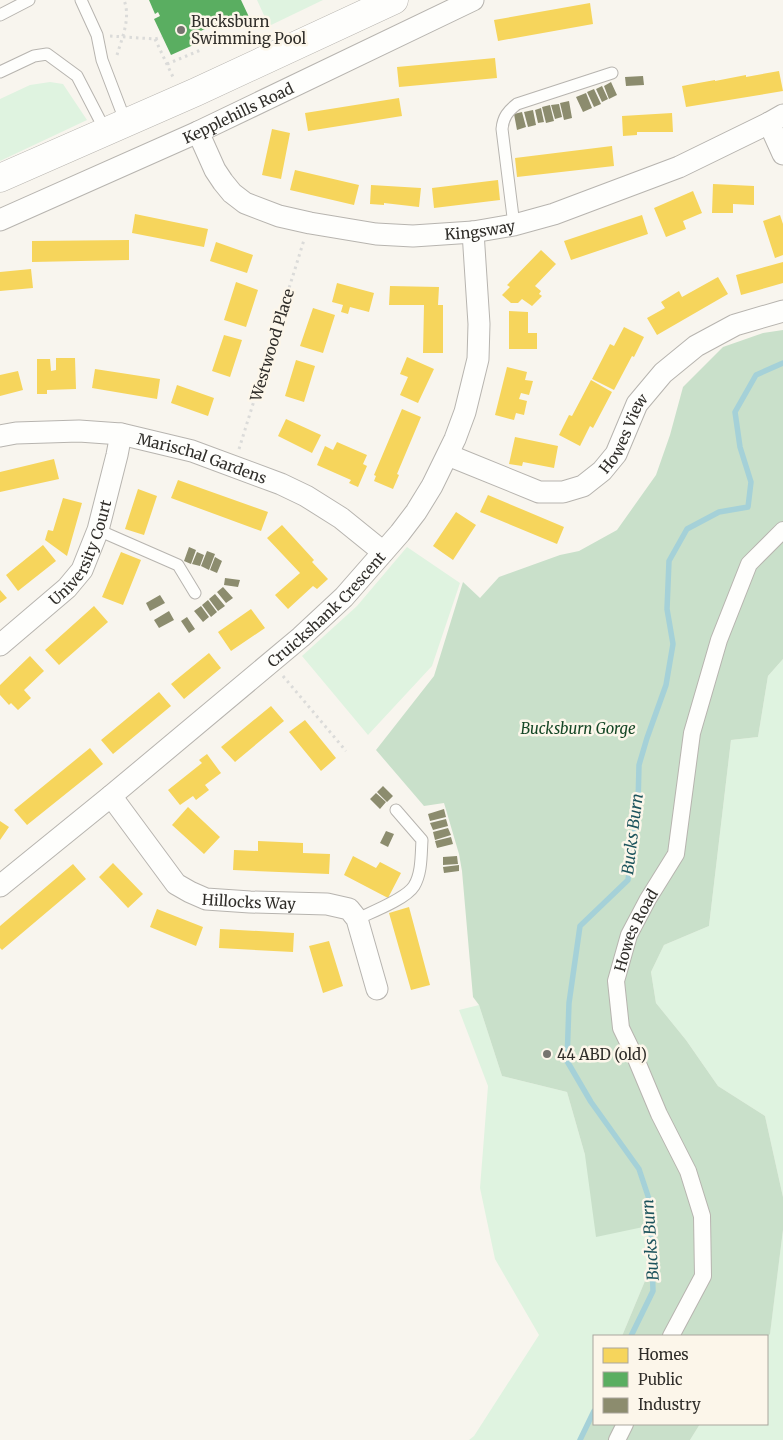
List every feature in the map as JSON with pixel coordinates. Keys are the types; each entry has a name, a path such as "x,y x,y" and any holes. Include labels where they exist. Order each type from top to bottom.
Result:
{"street":[{"path":"0,178 183,98 394,0"},
{"name":"Kepplehills Road","path":"0,220 198,132 473,0"},
{"path":"776,119 783,154"},
{"name":"Kingsway","path":"198,132 215,170 232,193 245,203 279,216 310,223 376,234 413,236 472,232 514,225 554,214 679,167 776,119"},
{"name":"Cruickshank Crescent","path":"0,886 301,637 344,596 416,512 448,455 465,412 478,359 479,324 472,232"},
{"name":"Howes View","path":"448,455 539,492 563,492 583,486 602,471 616,454 637,404 663,373 696,346 735,325 783,311"},
{"name":"Marischal Gardens","path":"0,436 16,433 79,431 121,434 192,451 281,484 306,496 341,518 383,552"},
{"name":"University Court","path":"0,645 49,604 82,570 98,530 121,434"},
{"name":"Howes Road","path":"672,1335 703,1276 702,1216 688,1171 659,1114 621,1028 616,980 629,935 648,899 676,854 692,733 719,640 749,564 783,530"},
{"name":"Hillocks Way","path":"111,796 176,884 190,892 206,899 326,904 349,910 357,919"},
{"path":"357,919 377,989"},
{"path":"617,1440 624,1425"}],"lane":[{"path":"0,15 29,0"},
{"path":"81,0 97,35 116,127"},
{"path":"0,72 34,56 48,54 77,76 116,127"},
{"path":"514,225 502,129 503,120 508,110 517,104 612,74"},
{"path":"98,530 178,565 195,593"},
{"path":"357,919 405,896 414,886 419,870 422,840 396,810"}],"path":[{"path":"116,57 126,23 124,0"},
{"path":"97,35 162,38"},
{"path":"155,39 183,98"},
{"path":"167,64 203,49"},
{"name":"Westwood Place","path":"234,466 310,223"},
{"path":"271,661 346,750"}],"green space":[{"path":"257,0 323,0 269,26"},
{"path":"50,82 63,84 87,120 0,161 0,99 30,85"},
{"name":"Bucksburn Gorge","path":"783,330 783,659 768,676 758,737 731,740 709,926 664,945 651,972 656,1003 686,1040 718,1086 765,1116 783,1197 783,1230 770,1334 768,1336 622,1335 652,1264 648,1226 596,1237 585,1155 567,1092 502,1076 479,1005 473,997 462,871 444,803 424,806 376,750 434,676 463,582 480,598 499,577 560,555 579,551 617,530 656,475 670,435 683,387 723,347 763,333"},
{"path":"407,547 460,583 432,666 368,735 302,656 357,606"},
{"path":"783,659 783,1197 765,1116 718,1086 686,1040 656,1003 651,972 664,945 709,926 731,740 758,737 768,676"},
{"path":"479,1005 502,1076 567,1092 585,1155 648,1226 652,1264 622,1335 593,1335 593,1407 581,1437 577,1440 469,1440 474,1436 539,1335 495,1259 480,1188 488,1086 459,1010"},
{"path":"783,1230 783,1440 690,1440 699,1425 768,1425 768,1336 770,1333"},
{"path":"593,1408 593,1425 699,1425 690,1440 577,1440 582,1437"}],"building: Homes":[{"path":"590,3 593,24 498,41 494,20"},
{"path":"495,58 497,78 399,87 397,67"},
{"path":"779,71 783,91 686,107 682,86"},
{"path":"399,98 402,116 308,131 305,113"},
{"path":"672,113 673,132 637,132 637,135 623,136 622,116"},
{"path":"272,129 290,133 281,179 262,175"},
{"path":"612,146 614,166 517,177 515,158"},
{"path":"295,170 359,185 354,205 290,190"},
{"path":"498,180 500,200 434,208 432,188"},
{"path":"713,184 754,186 754,205 733,204 733,213 712,213"},
{"path":"371,185 421,188 419,207 384,203 384,205 370,204"},
{"path":"693,191 702,213 683,221 686,229 666,237 654,208"},
{"path":"135,214 208,229 204,247 132,233"},
{"path":"642,215 648,234 571,260 564,241"},
{"path":"780,215 783,224 783,255 775,258 763,221"},
{"path":"129,240 129,260 32,262 32,241"},
{"path":"216,242 253,255 247,273 210,261"},
{"path":"541,250 556,264 535,286 541,291 539,294 542,296 532,306 522,299 518,303 511,303 502,295 510,287 507,285"},
{"path":"783,262 783,283 741,295 736,275"},
{"path":"31,269 33,288 0,291 0,272"},
{"path":"718,277 728,294 657,335 647,318 665,308 661,302 679,291 682,297"},
{"path":"236,282 258,290 246,327 224,320"},
{"path":"337,283 374,293 369,312 350,307 348,314 341,312 343,305 332,302"},
{"path":"390,286 439,287 438,305 443,305 443,353 423,353 424,305 389,305"},
{"path":"313,308 335,315 323,353 300,346"},
{"path":"509,311 528,312 528,333 537,333 537,349 509,349"},
{"path":"624,327 644,337 614,390 592,379 610,344 614,346"},
{"path":"224,335 242,340 230,377 212,371"},
{"path":"407,357 434,369 418,403 400,395 408,377 400,374"},
{"path":"56,358 75,358 76,389 47,390 47,394 37,394 37,359 50,359 51,371 56,370"},
{"path":"296,360 315,366 304,402 285,396"},
{"path":"507,367 527,372 525,380 533,381 529,395 521,393 519,399 527,401 524,415 516,413 514,420 495,415"},
{"path":"95,369 160,379 157,399 92,388"},
{"path":"18,371 23,390 0,396 0,375"},
{"path":"591,380 612,392 593,428 590,426 580,446 559,435 569,415 572,416"},
{"path":"177,385 214,398 208,416 171,403"},
{"path":"402,409 421,417 397,474 399,475 393,489 374,481 376,476 374,475"},
{"path":"286,419 321,435 312,453 278,436"},
{"path":"515,437 558,446 554,468 523,462 522,466 509,464"},
{"path":"337,442 367,455 363,464 367,466 358,487 349,483 351,480 317,465 325,446 333,450"},
{"path":"54,459 59,479 0,492 0,472"},
{"path":"178,480 268,512 261,531 171,498"},
{"path":"138,489 157,496 144,535 125,529"},
{"path":"488,495 564,527 557,544 480,512"},
{"path":"63,498 82,503 67,556 45,540 48,530 53,531"},
{"path":"456,512 476,525 453,560 433,546"},
{"path":"282,525 314,560 312,562 328,579 317,589 313,586 288,609 275,595 300,573 267,538"},
{"path":"43,545 56,561 18,591 6,575"},
{"path":"121,552 141,560 123,605 102,597"},
{"path":"0,590 7,598 0,603"},
{"path":"94,606 108,622 59,665 45,650"},
{"path":"251,609 265,628 231,651 218,632"},
{"path":"209,653 221,668 184,699 171,684"},
{"path":"30,656 44,671 24,690 31,698 18,710 11,703 9,705 0,695 0,685"},
{"path":"159,692 171,706 113,754 101,740"},
{"path":"271,706 284,721 235,762 221,747"},
{"path":"305,720 336,758 321,771 289,732"},
{"path":"90,748 103,764 27,825 14,810"},
{"path":"207,754 221,773 205,785 209,790 196,800 193,796 180,805 168,790 202,763 199,760"},
{"path":"188,807 220,837 204,854 172,825"},
{"path":"0,821 9,827 0,840"},
{"path":"258,841 303,843 303,853 330,854 329,874 233,870 234,850 258,851"},
{"path":"353,856 376,868 380,862 401,873 388,898 344,875"},
{"path":"113,863 143,894 128,908 99,877"},
{"path":"73,864 86,879 2,950 0,948 0,926"},
{"path":"409,907 430,985 411,990 389,913"},
{"path":"157,909 203,927 196,946 150,927"},
{"path":"220,929 294,933 293,952 219,948"},
{"path":"329,941 343,986 323,993 309,946"}],"building: Public":[{"name":"Bucksburn Swimming Pool","path":"149,0 241,0 249,17 226,27 223,21 196,33 200,42 171,55 154,19 160,16 158,12 155,14"}],"building: Industry":[{"path":"643,76 644,85 626,86 625,77"},
{"path":"611,82 617,95 609,99 604,86"},
{"path":"602,86 608,99 602,102 596,89"},
{"path":"594,89 601,104 594,107 587,92"},
{"path":"586,93 592,108 583,112 576,97"},
{"path":"569,101 572,118 564,120 560,103"},
{"path":"559,104 562,117 555,119 551,105"},
{"path":"550,105 554,121 546,123 542,107"},
{"path":"541,108 544,122 538,123 535,110"},
{"path":"533,110 536,125 528,127 524,112"},
{"path":"522,112 526,127 517,130 514,114"},
{"path":"189,547 196,550 191,564 184,561"},
{"path":"207,551 215,554 209,570 201,566"},
{"path":"197,552 204,555 200,566 192,564"},
{"path":"215,557 222,561 217,573 210,570"},
{"path":"225,578 240,580 238,587 224,585"},
{"path":"223,587 233,598 226,603 217,592"},
{"path":"215,594 225,606 218,611 209,599"},
{"path":"160,595 165,603 150,611 146,603"},
{"path":"208,600 217,612 211,617 202,605"},
{"path":"201,606 209,617 203,622 194,611"},
{"path":"169,611 174,620 159,628 154,620"},
{"path":"187,617 195,629 189,633 181,621"},
{"path":"383,786 393,796 387,802 377,792"},
{"path":"376,793 386,802 380,809 370,799"},
{"path":"444,809 446,817 430,821 428,814"},
{"path":"446,819 448,826 433,830 430,823"},
{"path":"448,828 451,835 435,840 433,832"},
{"path":"386,831 394,834 388,847 380,843"},
{"path":"451,837 453,844 437,848 435,841"},
{"path":"457,856 458,864 443,865 443,857"},
{"path":"459,865 459,871 444,873 443,867"}],"waterway":[{"name":"Bucks Burn","path":"631,1335 653,1291 650,1202 639,1169 591,1102 567,1061 569,1003 580,926 628,880 638,805 639,765 666,685 673,644 667,609 669,561 687,529 719,512 748,507 751,482 740,447 735,412 756,375 783,363"},
{"name":"Bucks Burn","path":"580,1440 593,1413"}],"place":[{"name":"Bucksburn Swimming Pool","path":"181,30"},
{"name":"44 ABD (old)","path":"547,1054"}]}
